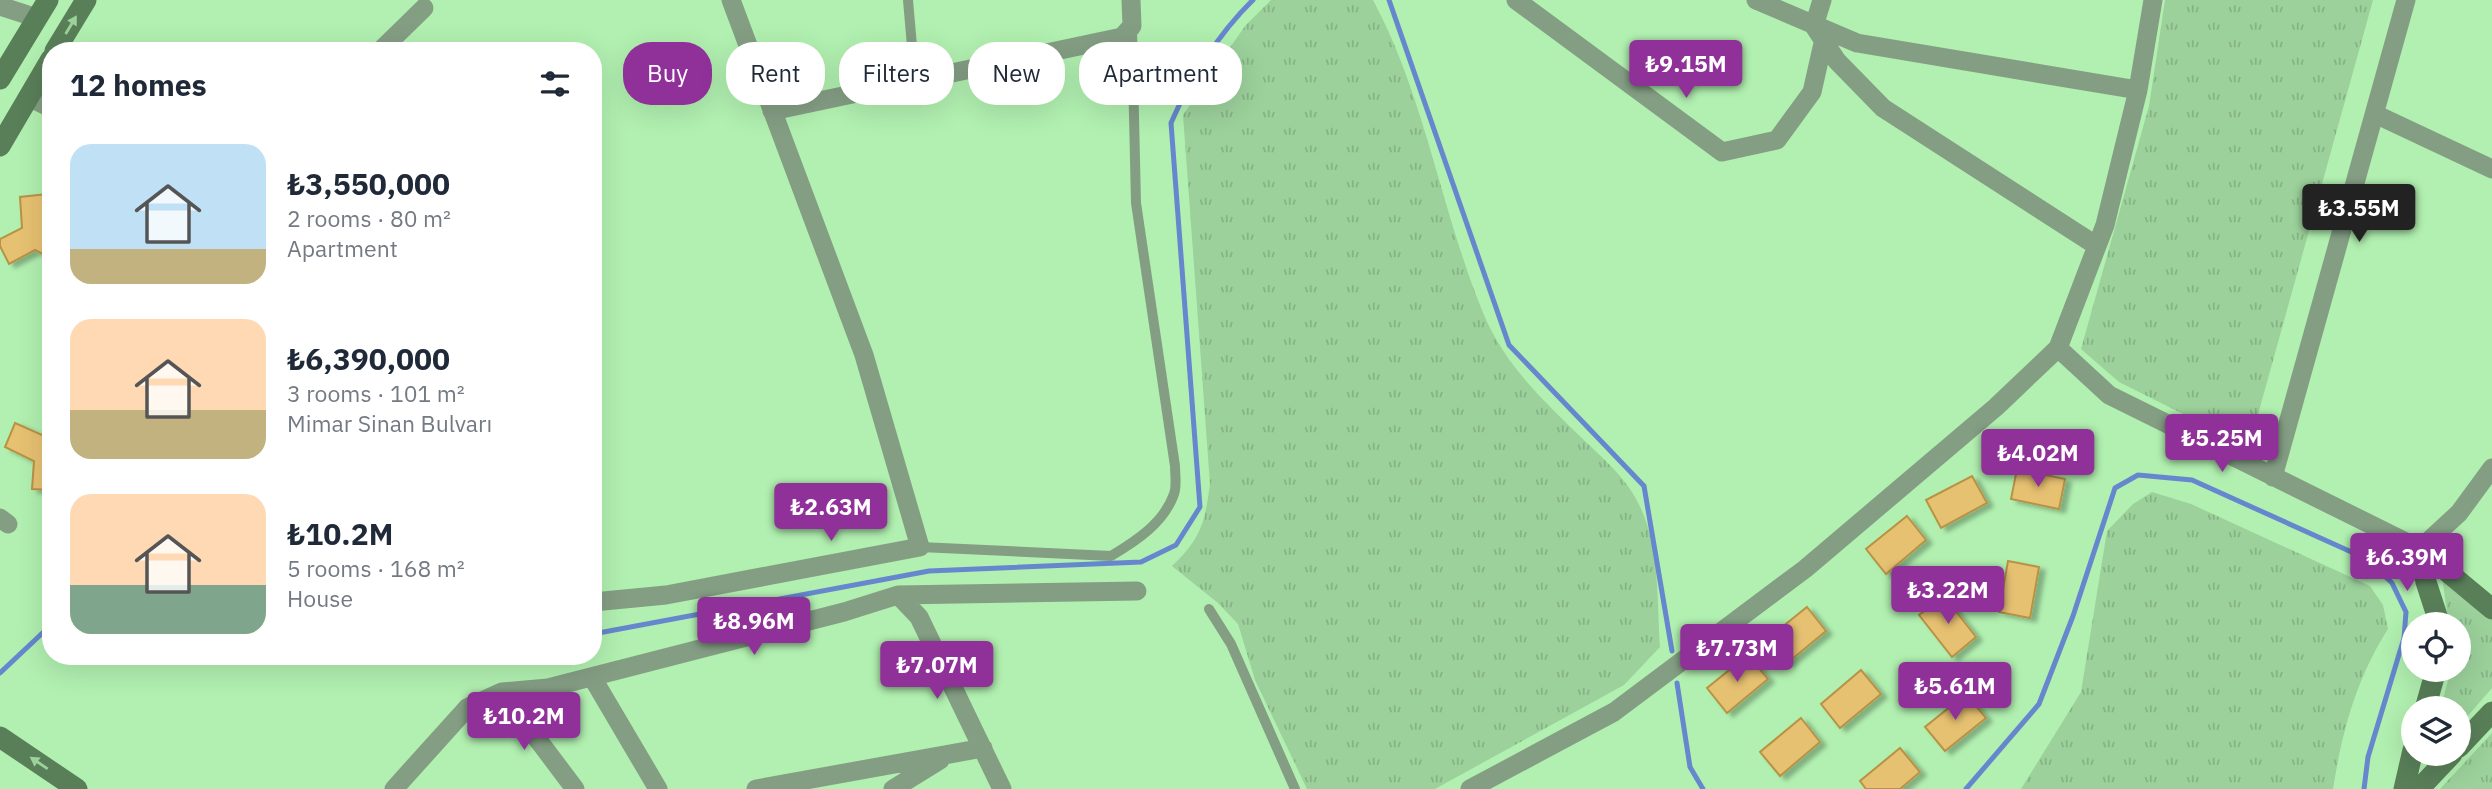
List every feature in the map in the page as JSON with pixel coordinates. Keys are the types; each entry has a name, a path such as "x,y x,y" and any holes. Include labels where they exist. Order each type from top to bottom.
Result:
{"main road":[{"path":"60,42 86,0"},
{"path":"0,79 42,9"},
{"path":"0,146 42,74"},
{"path":"2420,549 2492,609"},
{"path":"2420,549 2426,582 2436,612"},
{"path":"2471,734 2492,712"},
{"path":"0,737 77,789"},
{"path":"2404,789 2409,766"},
{"path":"2419,789 2441,766"}],"street":[{"path":"602,601 666,595 920,547 864,355 731,0"},
{"path":"954,73 1122,37 1132,26 1131,0"},
{"path":"1516,0 1723,152 1777,140 1812,92 1821,32 1822,0"},
{"path":"1756,0 1821,32 1857,43 2138,90"},
{"path":"1470,789 1615,712 1805,569 1996,407 2058,348 2097,246 2138,90 2153,0"},
{"path":"2273,477 2406,0"},
{"path":"0,6 42,9"},
{"path":"389,42 424,8"},
{"path":"1821,32 1837,61 1883,108 2097,246"},
{"path":"28,97 42,104"},
{"path":"772,111 839,97"},
{"path":"2375,114 2492,169"},
{"path":"2058,348 2109,395 2420,549 2459,513 2492,468"},
{"path":"394,789 467,708 502,692 548,688 844,612 898,595 1137,591"},
{"path":"898,595 919,617 1002,789"},
{"path":"592,677 657,789"},
{"path":"502,692 575,789"},
{"path":"757,789 983,748"},
{"path":"893,789 950,754"}],"lane":[{"path":"908,0 912,42"},
{"path":"920,547 1111,556 1138,541 1159,520 1175,493 1175,466 1136,203 1132,26"},
{"path":"1209,609 1231,644 1295,789"}],"green space":[{"path":"1271,0 1373,0 1407,76 1469,276 1493,334 1528,383 1625,482 1642,511 1652,543 1657,578 1660,647 1624,685 1435,789 1307,789 1255,680 1238,624 1218,603 1172,566 1200,529 1210,484 1183,115 1190,105 1242,105 1242,42 1234,42 1245,26"},
{"path":"2165,0 2373,0 2249,447 2119,382 2081,349 2149,106"},
{"path":"2152,492 2191,504 2370,586 2383,605 2388,629 2367,667 2352,706 2333,789 2021,789 2081,692 2107,531 2133,504"},
{"path":"2442,577 2492,616 2492,688 2471,712 2471,696 2444,696 2448,682 2471,682 2471,612 2447,612"},
{"path":"2492,733 2492,789 2440,789 2461,766 2471,766 2471,756"}],"building":[{"path":"42,195 42,254 35,250 9,264 0,246 0,239 22,228 20,197"},
{"path":"15,423 42,435 42,490 32,489 34,461 5,447"},
{"path":"2017,469 2065,479 2059,509 2011,499"},
{"path":"1972,476 1987,503 1941,528 1926,500"},
{"path":"1907,516 1926,540 1886,574 1866,549"},
{"path":"2008,561 2039,567 2030,618 1999,612"},
{"path":"1944,596 1976,637 1952,657 1919,615"},
{"path":"1807,607 1826,631 1786,664 1766,640"},
{"path":"1748,655 1768,679 1727,713 1707,688"},
{"path":"1861,670 1881,694 1840,728 1821,704"},
{"path":"1966,694 1986,718 1945,751 1925,727"},
{"path":"1801,718 1820,742 1780,776 1760,752"},
{"path":"1900,748 1920,772 1900,789 1866,789 1860,781"}],"waterway":[{"path":"602,632 929,571 1141,562 1176,545 1200,507 1171,123 1206,57 1253,0"},
{"path":"1389,0 1509,345 1644,486 1672,651"},
{"path":"1966,789 2039,704 2073,616 2115,488 2138,475 2192,480 2367,559 2392,583 2406,612 2404,638 2368,757 2364,789"},
{"path":"0,673 42,633"},
{"path":"1677,683 1690,767 1703,789"}]}
